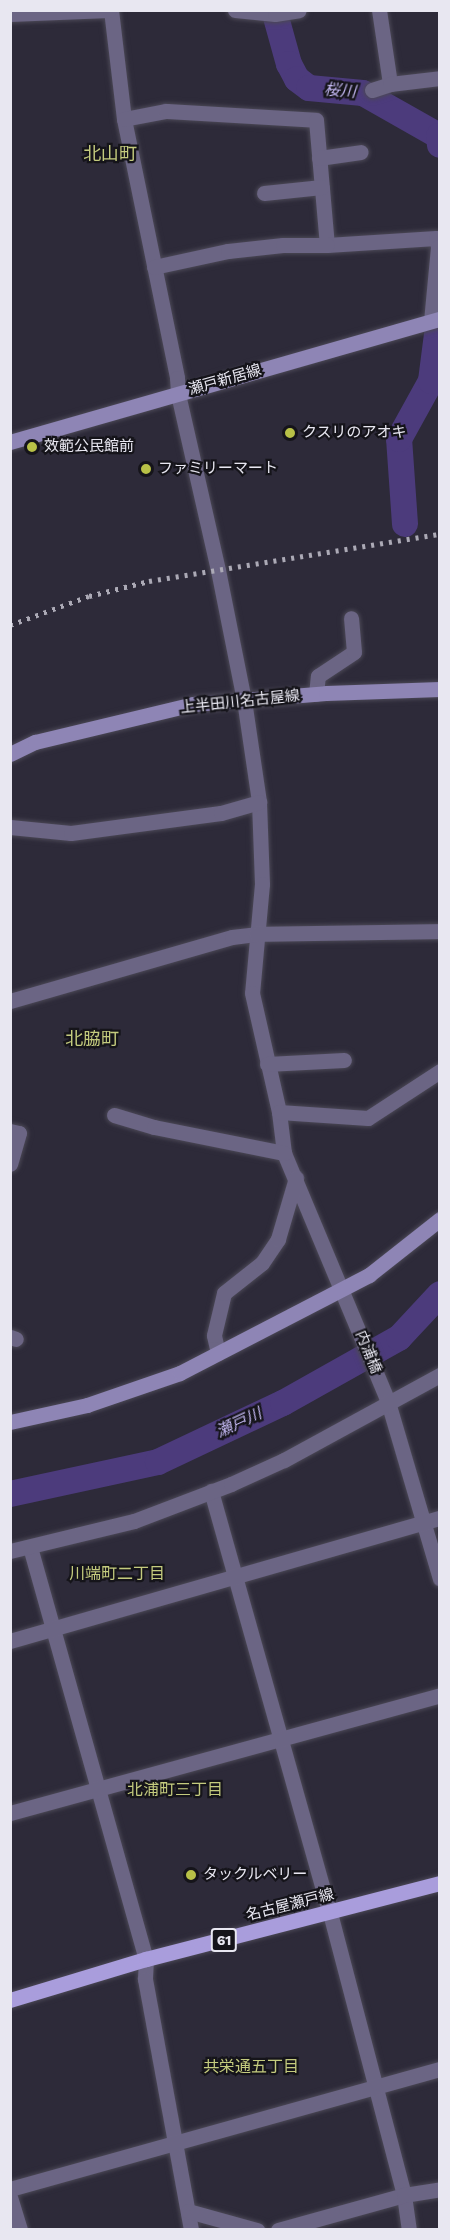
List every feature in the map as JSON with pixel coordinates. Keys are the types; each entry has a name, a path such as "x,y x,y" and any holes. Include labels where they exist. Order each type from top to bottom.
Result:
{"main road":[{"name":"名古屋瀬戸線","path":"10,2000 146,1959 440,1883"}],"street":[{"path":"10,14 110,10"},
{"name":"内浦橋","path":"110,10 124,119 178,394 219,570 244,700 259,801 262,884 252,993 279,1112 284,1153 385,1396 440,1579"},
{"path":"236,10 275,14 298,11"},
{"path":"380,10 390,84"},
{"path":"372,90 390,84 440,78"},
{"path":"124,119 166,111 316,120 327,245"},
{"path":"319,158 361,152"},
{"path":"264,193 322,187"},
{"path":"154,267 228,251 283,245 327,245 436,238 438,247 435,320"},
{"name":"瀬戸新居線","path":"10,442 435,320"},
{"path":"316,694 318,676 354,652 351,618"},
{"name":"上半田川名古屋線","path":"10,754 35,742 193,704 316,694 440,689"},
{"path":"10,827 71,833 221,813 259,801"},
{"path":"10,1002 232,937 256,934 440,931"},
{"path":"267,1064 344,1060"},
{"path":"279,1112 368,1118 440,1071"},
{"path":"114,1115 154,1127 284,1153"},
{"path":"10,1131 19,1133 10,1164"},
{"path":"218,1353 214,1335 224,1293 262,1263 278,1239 296,1178"},
{"path":"10,1422 87,1405 180,1373 369,1275 440,1219"},
{"path":"10,1551 134,1521 211,1491 284,1460 385,1396 440,1375"},
{"path":"211,1491 330,1913 404,2195 409,2229"},
{"path":"10,1641 440,1518"},
{"path":"30,1547 146,1959 145,1979 191,2229"},
{"path":"10,1813 440,1695"},
{"path":"10,2189 440,2069"},
{"path":"278,2229 404,2195 440,2189"},
{"path":"10,2197 20,2229"},
{"path":"188,2211 256,2229"}],"waterway":[{"name":"桜川","path":"274,10 289,64 297,79 309,88 363,93 439,136 440,145"},
{"name":"桜川","path":"405,524 399,439 431,381 440,311"},
{"name":"瀬戸川","path":"10,1494 158,1462 283,1403 399,1338 440,1294"}],"railway":[{"path":"10,625 89,596 149,581 440,534"}],"place":[{"name":"クスリのアオキ","path":"290,433"},
{"name":"效範公民館前","path":"32,447"},
{"name":"ファミリーマート","path":"146,469"},
{"name":"タックルベリー","path":"191,1875"}],"district":[{"name":"北山町","path":"110,154"},
{"name":"北脇町","path":"92,1039"},
{"name":"川端町二丁目","path":"117,1574"},
{"name":"北浦町三丁目","path":"175,1790"},
{"name":"共栄通五丁目","path":"251,2067"}]}
